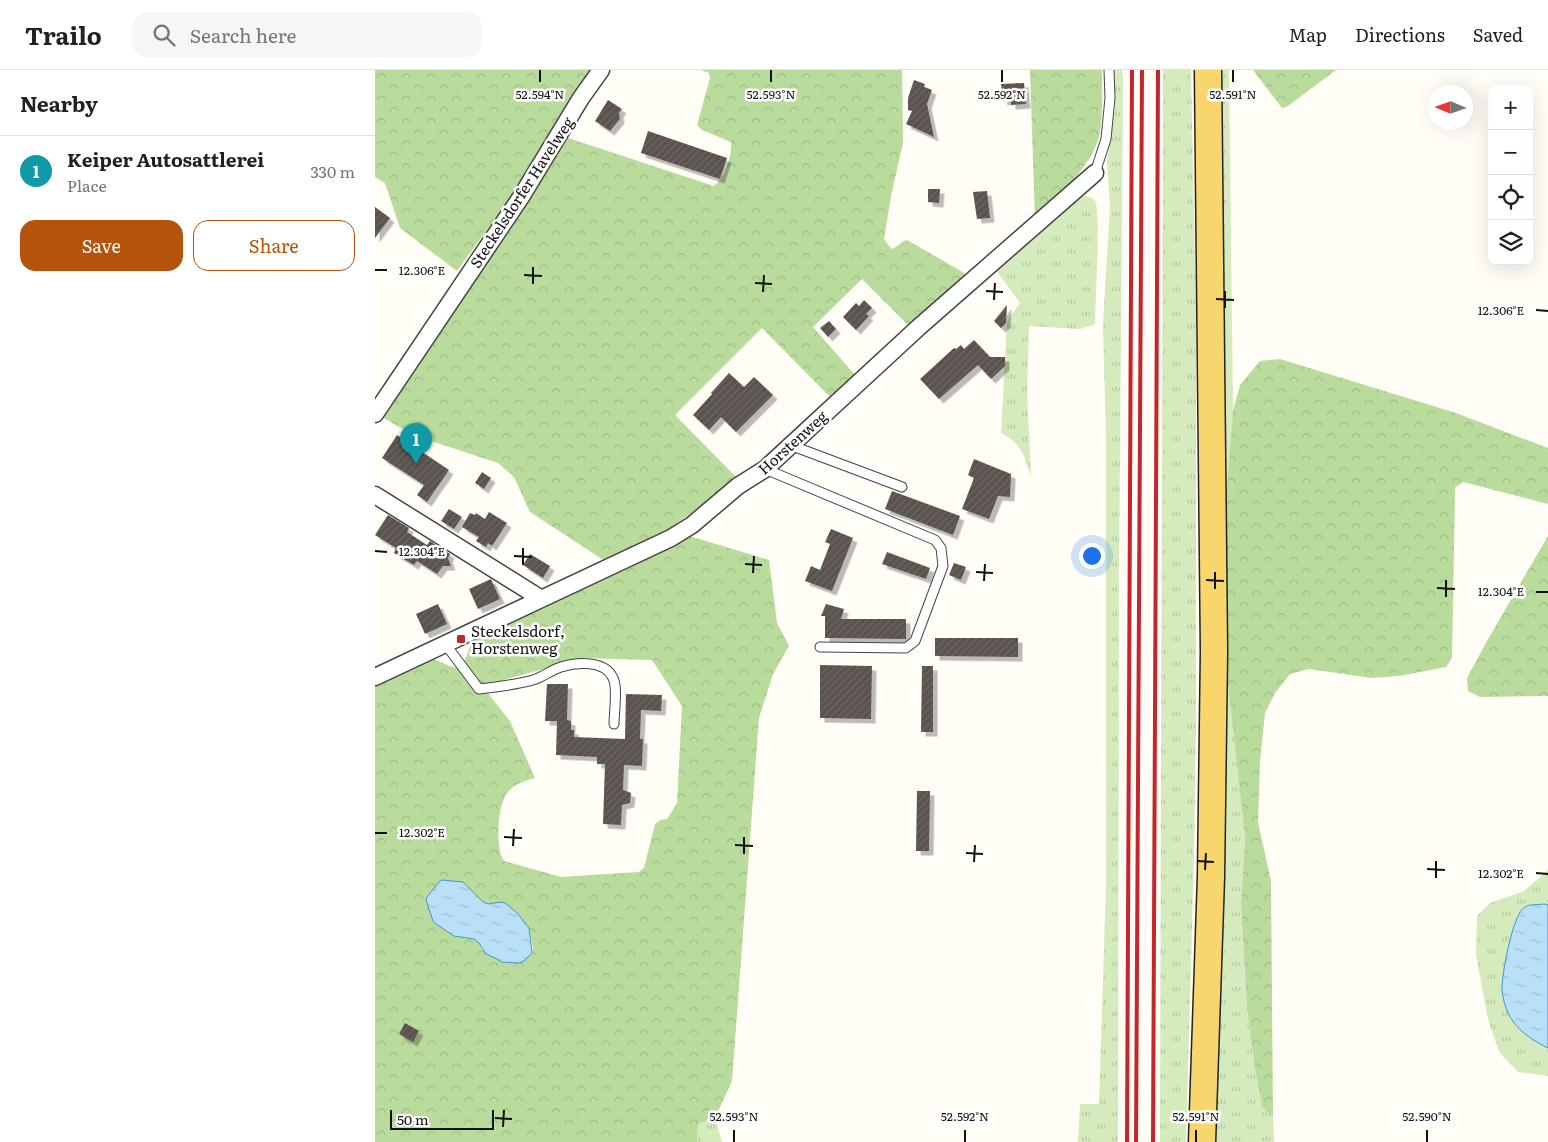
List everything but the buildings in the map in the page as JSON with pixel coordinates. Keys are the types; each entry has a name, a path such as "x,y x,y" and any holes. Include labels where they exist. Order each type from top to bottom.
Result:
{"main road":[{"path":"1202,1142 1211,867 1214,651 1208,70"}],"street":[{"name":"Steckelsdorfer Havelweg","path":"375,414 521,197 581,98 601,70"},
{"name":"Horstenweg","path":"375,677 446,645 540,598 608,569 671,538 692,525 737,486 765,469 919,327 1095,173"},
{"path":"375,495 540,598"}],"lane":[{"path":"1095,173 1106,139 1110,98 1109,70"},
{"path":"790,445 902,487"},
{"path":"765,469 935,540 941,548 943,566 915,640 906,648 820,647"},
{"path":"446,645 479,689 507,686 534,680 561,667 583,663 599,666 610,673 615,680 614,724"}],"green space":[{"path":"375,70 591,70 524,179 457,271 400,228 385,183 375,177"},
{"path":"701,70 902,70 903,143 884,239 891,249 907,240 966,274 909,326 862,279 813,327 855,375 831,398 762,328 675,415 739,480 667,530 605,561 530,512 514,477 498,463 413,435 382,417 565,137 714,186 718,182 727,166 731,142 702,130 697,125 710,78 709,73"},
{"path":"1030,70 1102,70 1102,117 1096,144 1074,180 1035,221"},
{"path":"1114,70 1122,70 1123,80 1119,569 1118,1142 1078,1142 1080,1104 1099,1104 1106,886 1106,439 1103,324 1110,206 1107,161 1115,108"},
{"path":"1163,70 1191,70 1196,315 1196,723 1186,1142 1160,1142"},
{"path":"1217,70 1229,70 1233,411 1221,558"},
{"path":"1253,70 1336,70 1288,106 1282,108"},
{"path":"1085,196 1095,201 1097,208 1098,239 1095,324 1080,329 1029,326 1027,392 1031,476 1024,456 1018,446 1001,433 1007,321 1020,303 995,269 1068,205"},
{"path":"1280,359 1456,413 1548,448 1548,504 1463,482 1455,488 1452,658 1446,667 1399,676 1372,678 1309,669 1290,674 1275,693 1265,713 1260,761 1258,822 1271,881 1273,1117 1262,1106 1254,1064 1247,1008 1241,904 1245,838 1224,649 1221,558 1233,411 1240,385 1260,361"},
{"path":"686,535 769,560 777,623 789,646 773,674 759,718 732,1081 715,1118 698,1124 697,1142 375,1142 375,686 431,659 450,666 462,667 474,637","holes":["584,658 652,660 682,706 677,803 667,819 660,820 655,824 644,868 639,872 561,877 504,861 501,855 498,837 501,806 504,798 514,786 535,778 510,721 482,686","463,882 483,902 488,904 501,902 529,928 533,949 532,953 524,961 508,963 482,950 479,943 474,939 454,936"]},
{"path":"1548,536 1548,696 1480,697 1468,691 1467,678"},
{"path":"1224,649 1245,838 1241,904 1247,1008 1254,1064 1262,1105 1273,1117 1274,1142 1213,1142"},
{"path":"1548,870 1548,905 1525,906 1510,938 1502,990 1548,1048 1548,1076 1518,1072 1499,1052 1488,1019 1476,955 1477,916 1490,903 1524,891"},
{"path":"715,1118 722,1142 697,1142 698,1124"}],"water":[{"path":"442,880 463,882 483,902 488,904 505,903 517,913 529,928 532,953 519,963 502,962 485,953 474,939 454,936 436,924 433,921 426,900"},
{"path":"1548,905 1548,1048 1530,1038 1515,1025 1507,1011 1502,991 1506,960 1516,920 1525,907"}],"railway":[{"path":"1127,1142 1132,70"},
{"path":"1136,1142 1142,70"},
{"path":"1153,1142 1158,70"}],"place":[{"name":"Keiper Autosattlerei","path":"416,464"},
{"name":"Steckelsdorf, Horstenweg","path":"461,639"}]}
